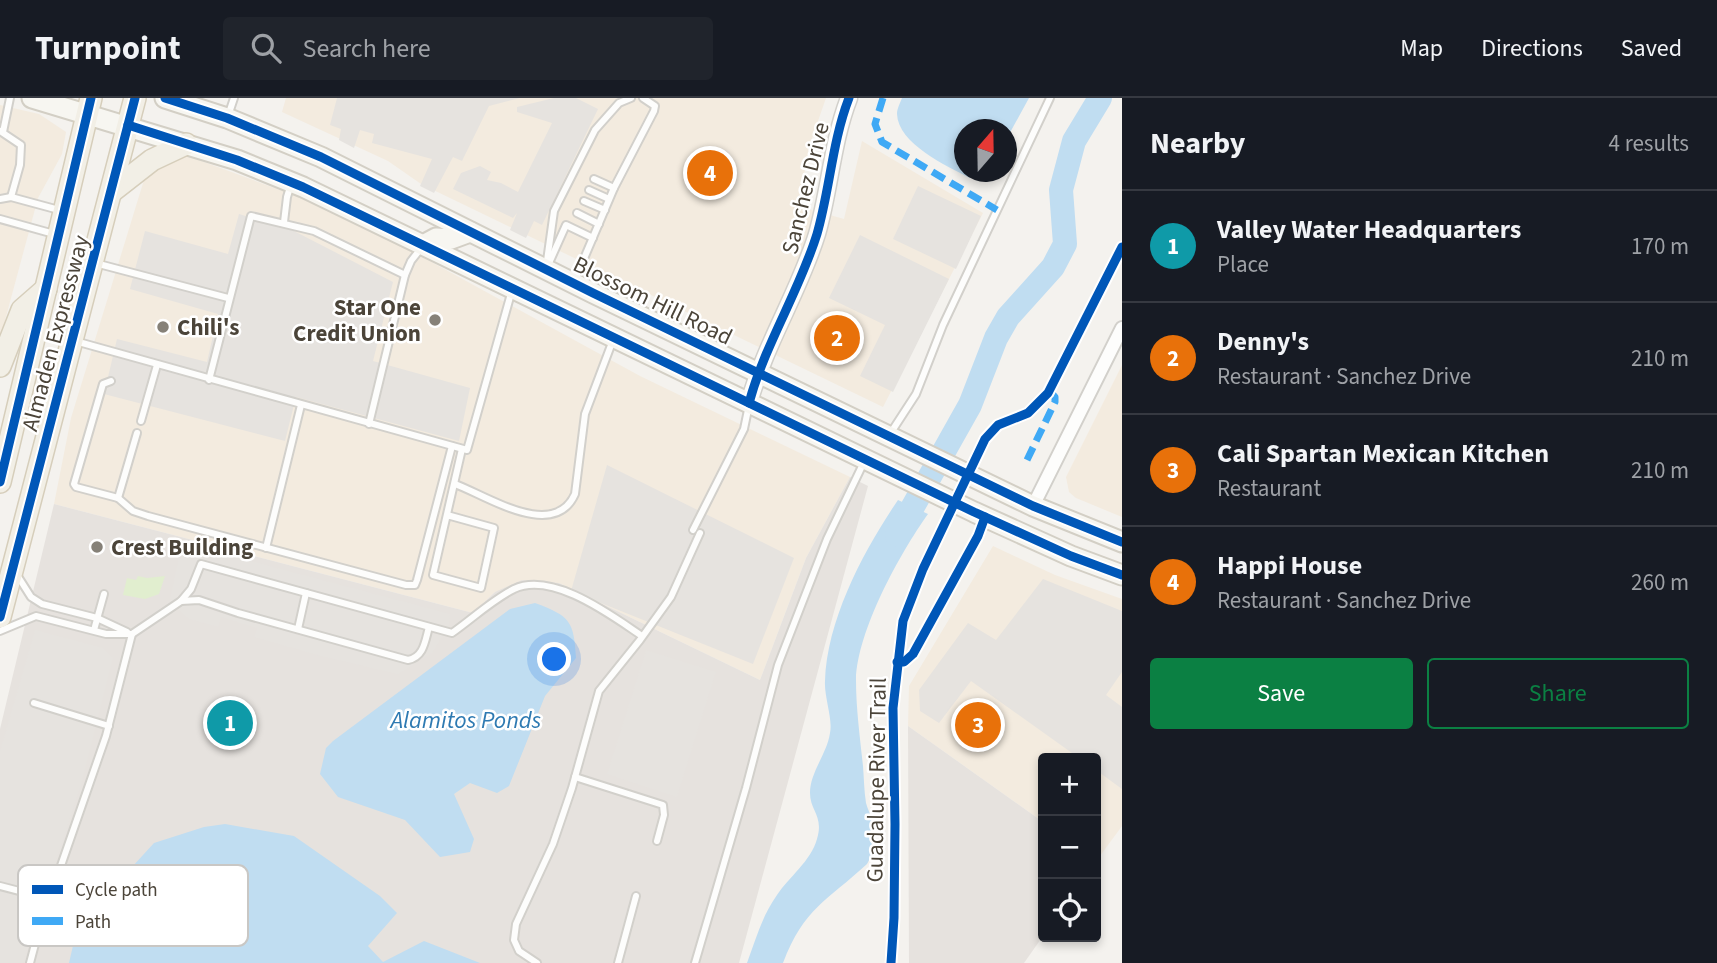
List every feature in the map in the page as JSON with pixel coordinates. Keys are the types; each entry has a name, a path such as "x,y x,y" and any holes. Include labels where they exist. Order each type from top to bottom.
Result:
{"main road":[{"path":"32,98 89,106 128,125 237,160 292,182 980,515 1071,556 1122,575"},
{"name":"Almaden Expressway","path":"0,617 135,98"},
{"name":"Blossom Hill Road","path":"165,98 227,118 321,157 546,270 1033,506 1122,542"},
{"name":"Almaden Expressway","path":"0,482 89,106"},
{"path":"111,192 152,160 186,144"},
{"path":"423,245 436,238 452,239 470,232"},
{"path":"0,366 22,310 46,289"},
{"path":"980,515 1023,513 1033,506"}],"street":[{"name":"Sanchez Drive","path":"749,403 757,373 803,273 817,232 831,163 849,98"},
{"path":"1033,506 1122,328"}],"lane":[{"path":"10,98 1,132 21,145 20,164 11,197"},
{"path":"227,118 234,98"},
{"path":"546,270 554,218 595,130 619,103 631,98"},
{"path":"574,283 614,188 654,111 654,106 643,98"},
{"path":"895,438 916,394 943,325 1050,98"},
{"path":"594,179 614,188"},
{"path":"284,222 292,182"},
{"path":"589,190 609,199"},
{"path":"0,199 11,197 64,211"},
{"path":"584,201 605,210"},
{"path":"578,213 599,224"},
{"path":"209,380 251,216 314,231 405,275"},
{"path":"554,218 593,238"},
{"path":"0,219 59,235"},
{"path":"546,270 566,225"},
{"path":"369,424 405,275 423,245"},
{"path":"93,262 229,298"},
{"path":"73,340 467,450 513,288"},
{"path":"455,484 533,516 556,512 571,504 575,494 584,414 614,338"},
{"path":"141,421 157,365"},
{"path":"111,381 103,384 100,390 74,484 80,489 118,498 133,510 148,516 406,586 415,585 452,446"},
{"path":"692,530 744,429 749,403"},
{"path":"266,548 301,405"},
{"path":"118,498 137,433"},
{"path":"447,515 494,528 481,589 433,575 462,449"},
{"path":"695,963 746,788 778,665 827,539 875,463"},
{"path":"537,963 519,951 514,940 516,924 553,844 599,691 671,597 700,533"},
{"path":"0,631 36,616 106,634 132,634 181,601 191,589 201,564 452,633 516,588 544,585 593,603 642,636"},
{"path":"12,567 36,601 97,618 132,634"},
{"path":"191,589 200,600"},
{"path":"298,629 306,593"},
{"path":"94,630 104,594"},
{"path":"181,601 200,600 408,660 416,659 421,653 429,627"},
{"path":"62,865 109,726 132,634"},
{"path":"34,703 109,726"},
{"path":"575,777 663,805 664,815 657,841"},
{"path":"0,886 18,891"},
{"path":"618,963 636,896"},
{"path":"30,963 35,946"}],"shaded area":[{"path":"286,98 826,98 810,144 798,206 844,219 862,141 983,213 883,407 421,184 388,161 282,112"},
{"path":"337,98 520,98 489,106 462,161 453,157 434,193 420,186 432,159 372,143 374,134 360,130 354,148 339,140 341,129 330,125"},
{"path":"554,98 576,98 598,109 542,225 534,221 526,238 510,230 517,213 513,218 453,189 461,173 480,166 491,172 487,180 501,183 518,192 552,123 517,112 517,107"},
{"path":"0,105 39,114 66,132 62,154 38,198 0,339"},
{"path":"155,144 340,212 640,376 850,477 806,558 760,680 559,583 495,592 473,613 54,504 71,418"},
{"path":"918,186 981,216 956,269 893,239"},
{"path":"239,214 294,231 393,282 373,361 470,388 459,441 296,397 285,441 104,394 117,339 207,362 218,314 130,289 145,231 228,254"},
{"path":"860,235 949,279 893,392 860,376 885,325 829,298"},
{"path":"1122,365 1122,517 1076,498 1069,492 1066,477"},
{"path":"607,465 794,558 753,664 571,591"},
{"path":"850,477 868,486 739,963 0,963 0,729 54,504 473,613 495,592 522,580 559,583 760,680 806,558"},
{"path":"182,543 450,614 449,625 432,653 398,674 254,637 257,628 221,617 218,627 189,619 170,600"},
{"path":"993,546 1055,575 1122,599 1122,826 1101,855 1101,753 1038,753 1038,818 908,726 909,686"},
{"path":"1043,579 1122,611 1122,672 1106,695 1122,707 1122,789 1101,774 1101,753 1072,753 971,681 939,723 920,711 919,690 968,623 996,640"},
{"path":"35,630 103,648 113,657 81,785 55,865 18,865 18,946 29,946 23,963 0,963 0,751"},
{"path":"646,650 716,672 677,797 607,774"},
{"path":"908,726 1038,818 1039,942 1024,963 909,963"}],"green space":[{"path":"138,576 165,576 159,594 145,599 123,595 127,578 136,580"}],"water":[{"path":"902,98 1029,98 1017,120 954,119 954,170 914,144 899,125 898,108"},
{"path":"898,500 928,514 882,593 858,660 857,712 866,803 876,833 874,849 867,864 808,917 783,963 747,963 767,911 782,888 805,862 817,839 819,825 810,793 830,733 825,681 832,634 860,563"},
{"name":"Alamitos Ponds","path":"535,603 563,616 568,622 574,636 576,658 545,696 509,786 497,793 470,783 454,794 474,839 470,852 440,857 405,820 338,797 320,774 326,748 333,741 510,609"},
{"path":"225,824 294,836 380,896 397,913 368,946 383,962 424,941 480,963 69,963 73,946 248,946 248,865 134,865 154,843 204,827"}],"waterway":[{"path":"897,535 970,405 996,338 1008,317 1053,267 1065,244 1061,190 1074,141 1100,98"}],"marked path":[{"path":"883,98 875,124 882,142 997,210"},
{"path":"1027,460 1055,402 1055,397 1049,390"}],"cycle path":[{"path":"0,482 91,98"},
{"path":"0,617 135,98"},
{"path":"165,98 227,118 321,157 593,293 1033,506 1122,542"},
{"path":"749,403 764,360 817,234 839,131 849,98"},
{"path":"128,125 237,160 303,187 974,512 1071,556 1122,575"},
{"name":"Guadalupe River Trail","path":"891,963 895,824 893,708 903,621 923,569 985,439 998,425 1028,413 1048,393 1122,247"},
{"path":"897,662 904,662 913,654 978,536 985,517"}],"place":[{"name":"Happi House","path":"710,173"},
{"name":"Star One Credit Union","path":"435,320"},
{"name":"Chili's","path":"163,327"},
{"name":"Denny's","path":"837,338"},
{"name":"Crest Building","path":"97,547"},
{"name":"Valley Water Headquarters","path":"230,723"},
{"name":"Cali Spartan Mexican Kitchen","path":"978,725"}]}
